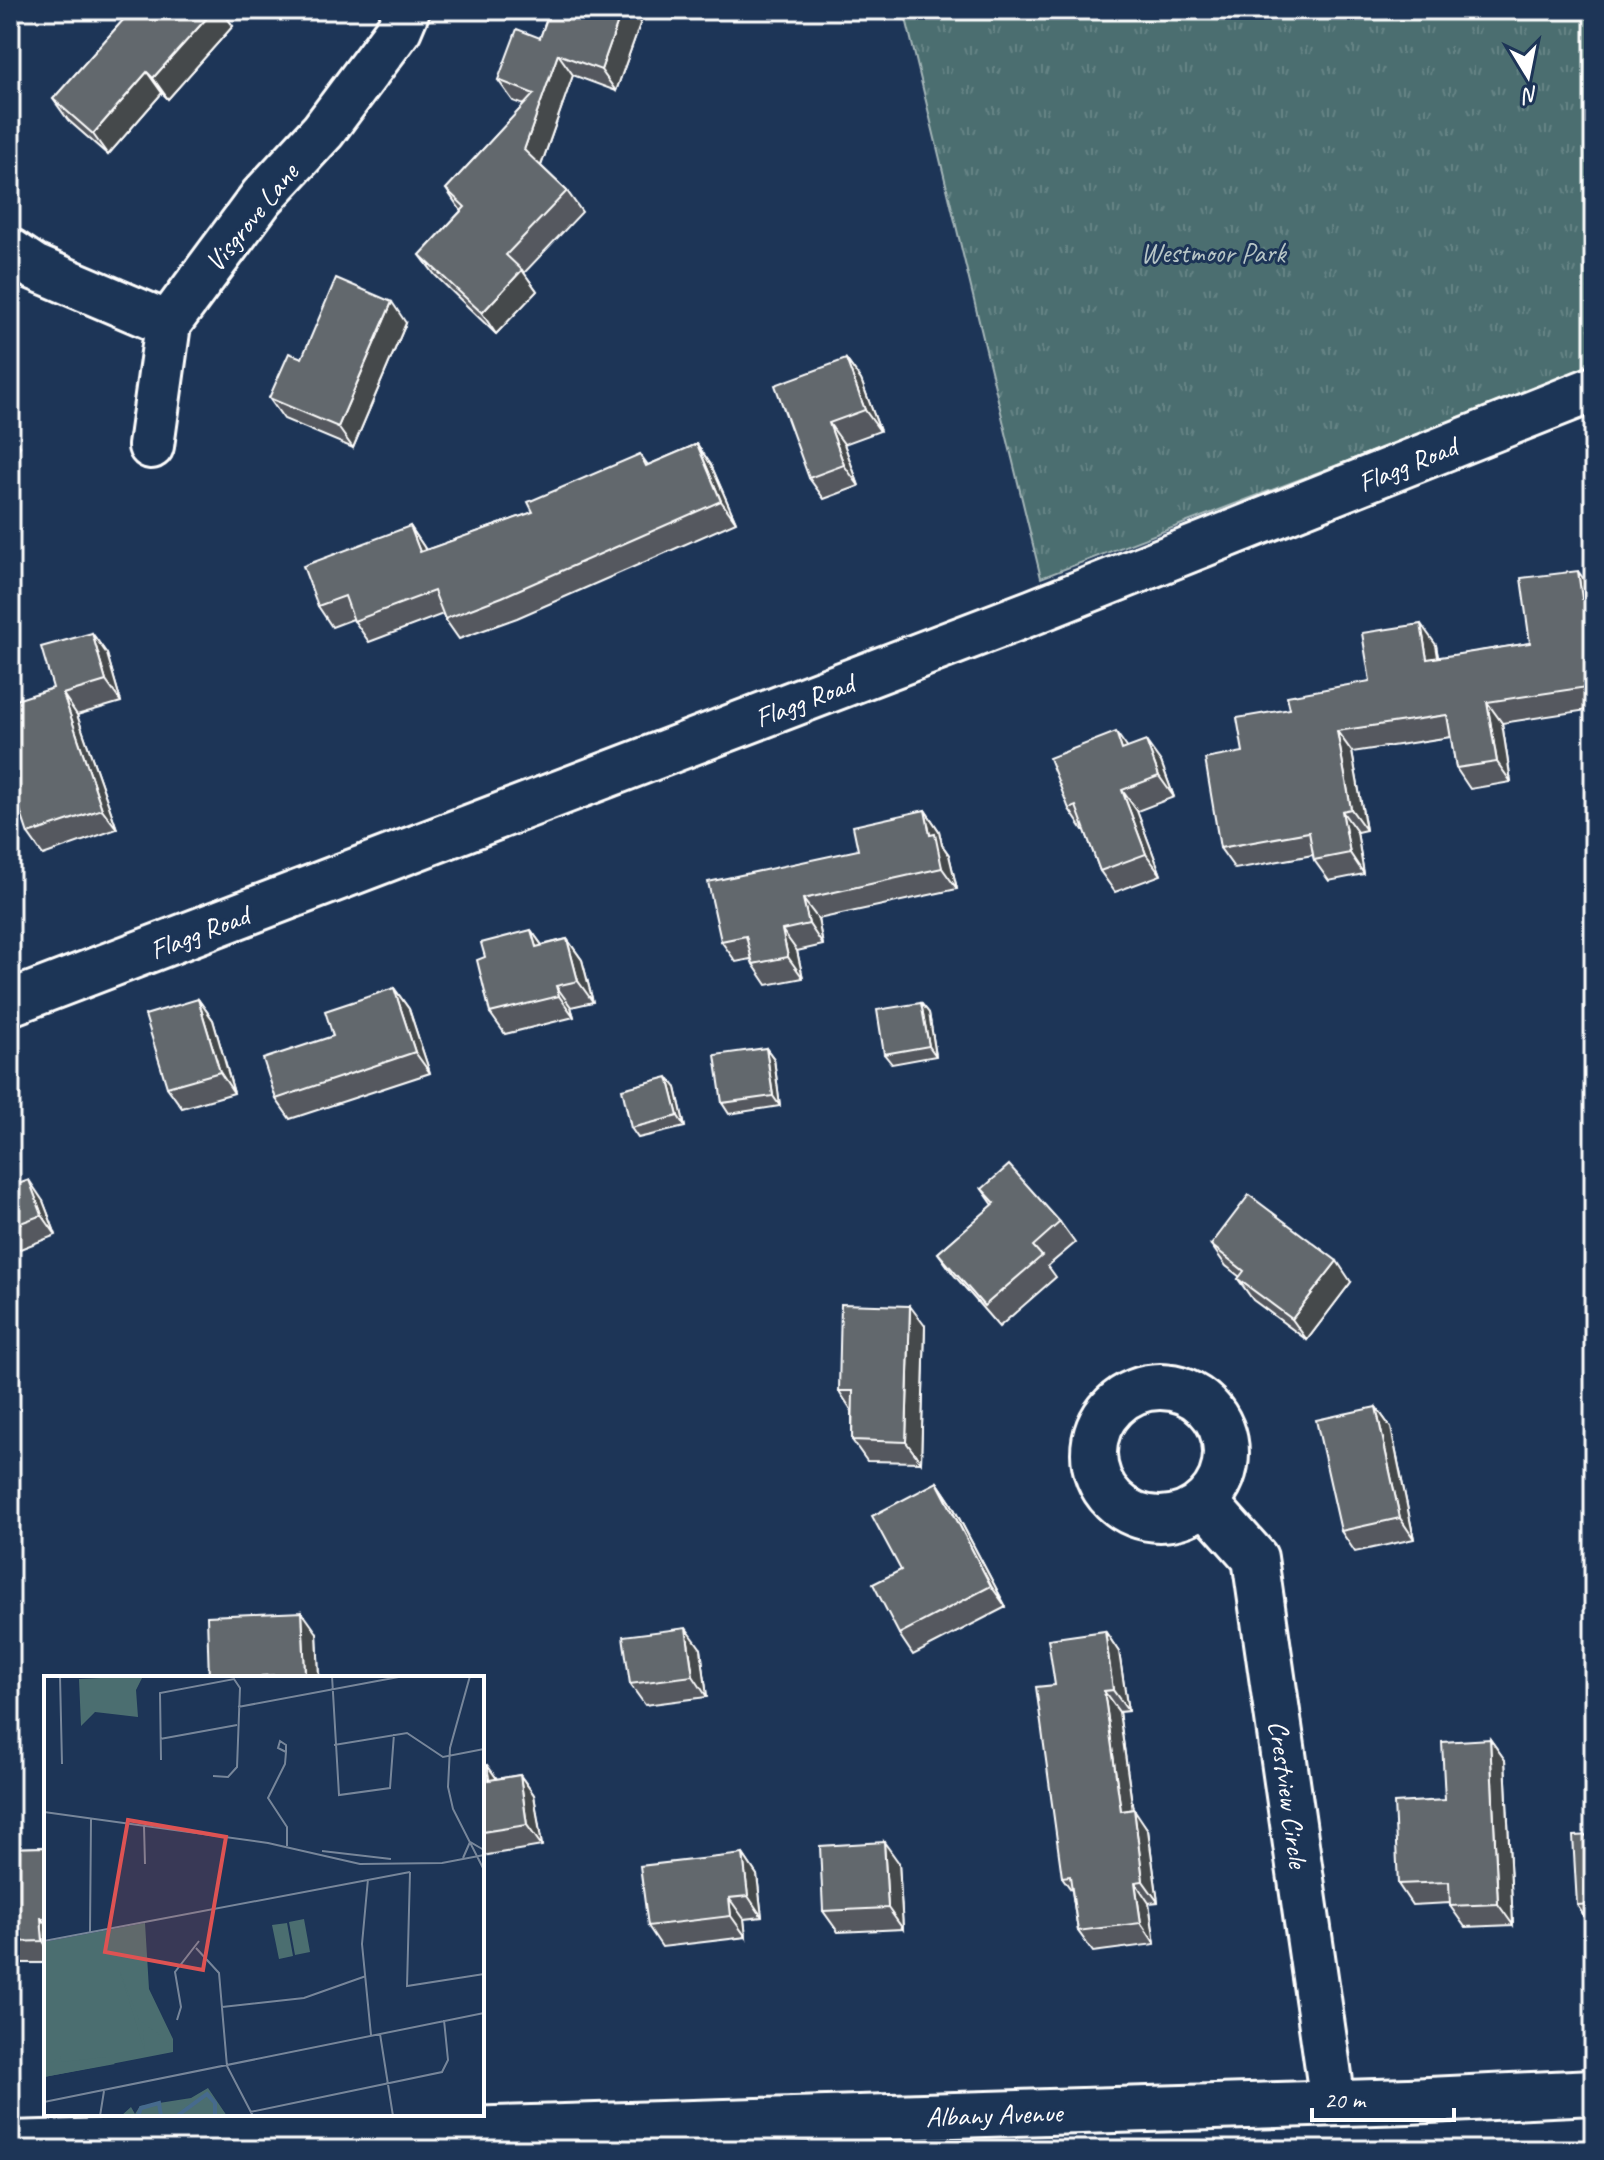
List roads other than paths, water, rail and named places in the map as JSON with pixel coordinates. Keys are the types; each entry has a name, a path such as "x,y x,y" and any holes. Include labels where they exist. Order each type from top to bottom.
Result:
{"main road":[{"name":"Visgrove Lane","path":"151,446 168,324 262,197 323,131 399,29 407,10"},
{"path":"10,251 34,267 168,324"},
{"name":"Flagg Road","path":"10,1003 1004,624 1594,389"},
{"name":"Crestview Circle","path":"1205,1502 1255,1558 1333,2103"},
{"name":"Albany Avenue","path":"10,2144 1333,2103 1594,2092"}],"park label":[{"name":"Westmoor Park","path":"1213,252"}]}
